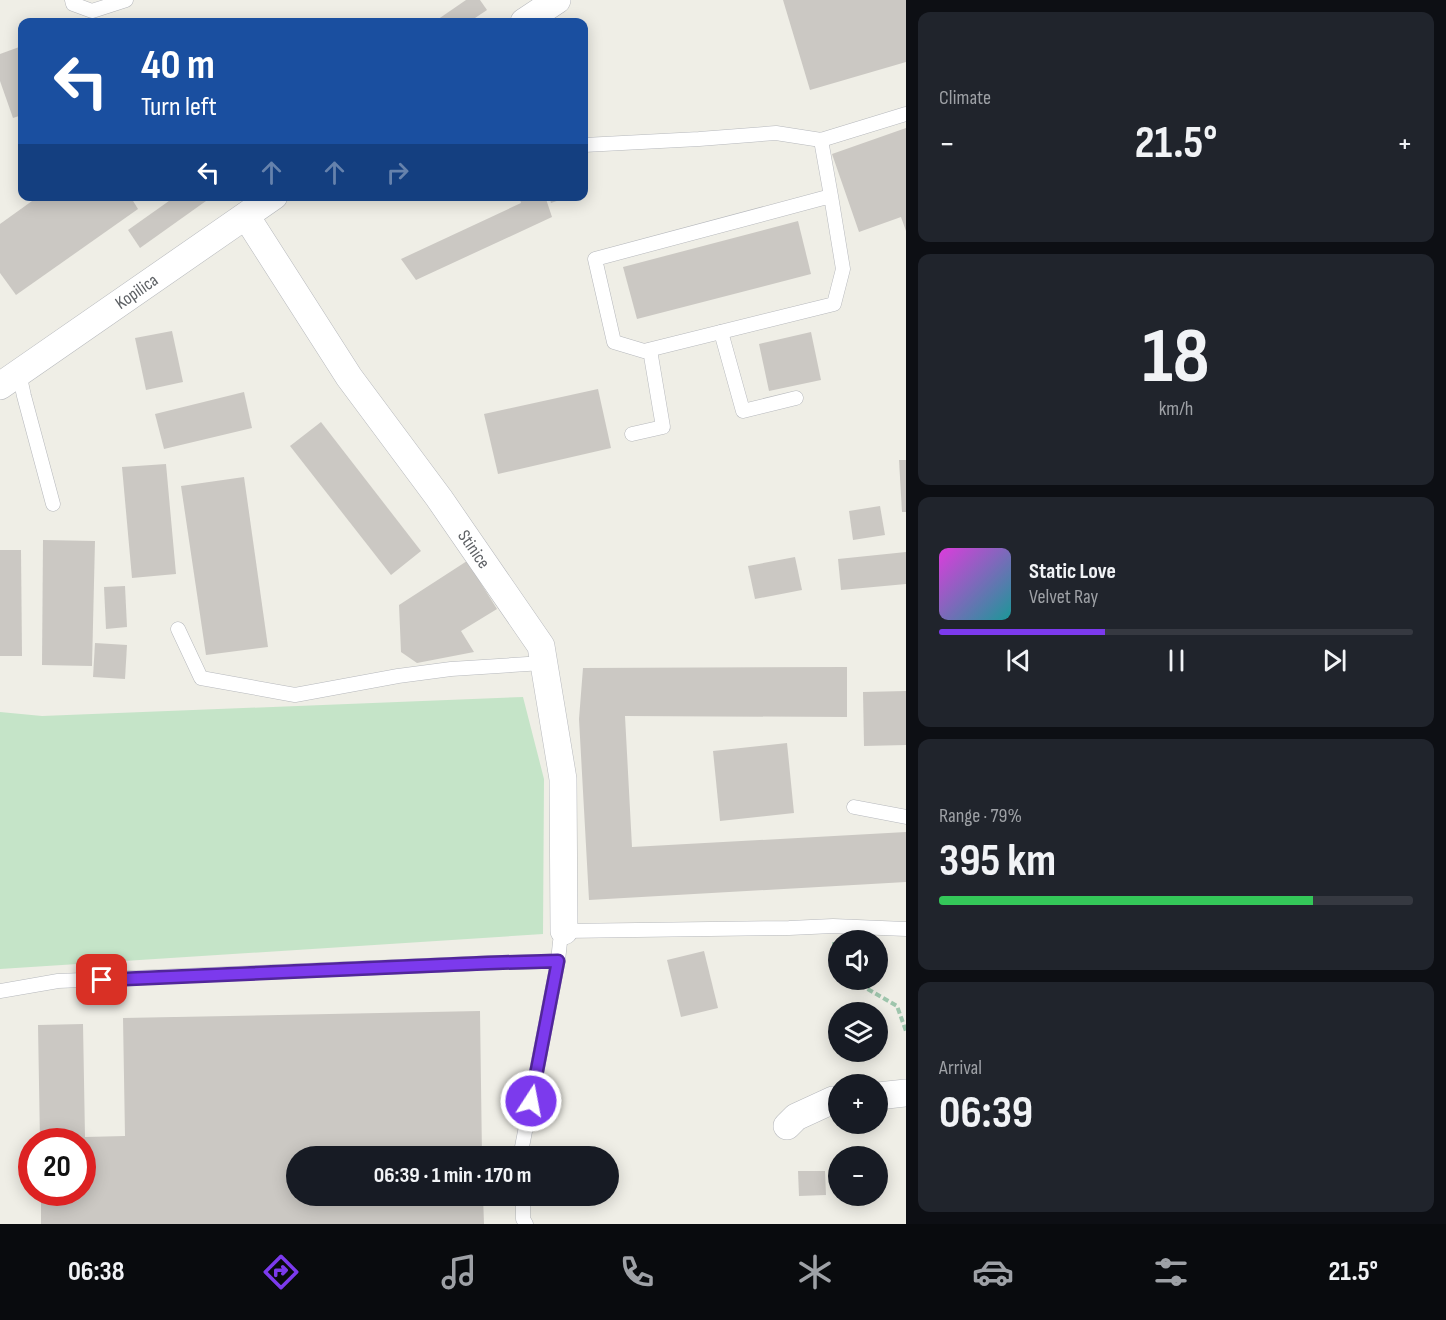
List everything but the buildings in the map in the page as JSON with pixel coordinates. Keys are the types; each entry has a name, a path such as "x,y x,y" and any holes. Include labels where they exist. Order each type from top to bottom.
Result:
{"street":[{"path":"530,18 557,0"},
{"name":"Kopilica","path":"10,380 267,201"},
{"name":"Stinice","path":"246,216 349,377 439,498 540,645 563,778 564,931"},
{"path":"888,1095 906,1093"},
{"path":"787,1126 796,1117 828,1102"}],"lane":[{"path":"72,0 74,4 92,11 126,0"},
{"path":"588,145 776,134 821,140 906,114"},
{"path":"821,140 831,196 843,269 834,304 651,350 644,351 614,342 595,259 831,196"},
{"path":"722,332 743,411 796,398"},
{"path":"632,434 663,427 651,350"},
{"path":"10,380 24,396 53,504"},
{"path":"178,629 201,678 295,695 398,676 451,669 543,663"},
{"path":"854,807 906,817"},
{"path":"522,1146 560,942 564,931 833,926 906,929"},
{"path":"0,991 58,981 558,961"},
{"path":"523,1206 523,1219 526,1224"}],"path":[{"path":"869,990 897,1006 906,1031"}],"green space":[{"path":"523,697 544,779 543,934 0,969 0,712 42,716"}],"route":[{"path":"102,980 558,961 531,1101"}]}
